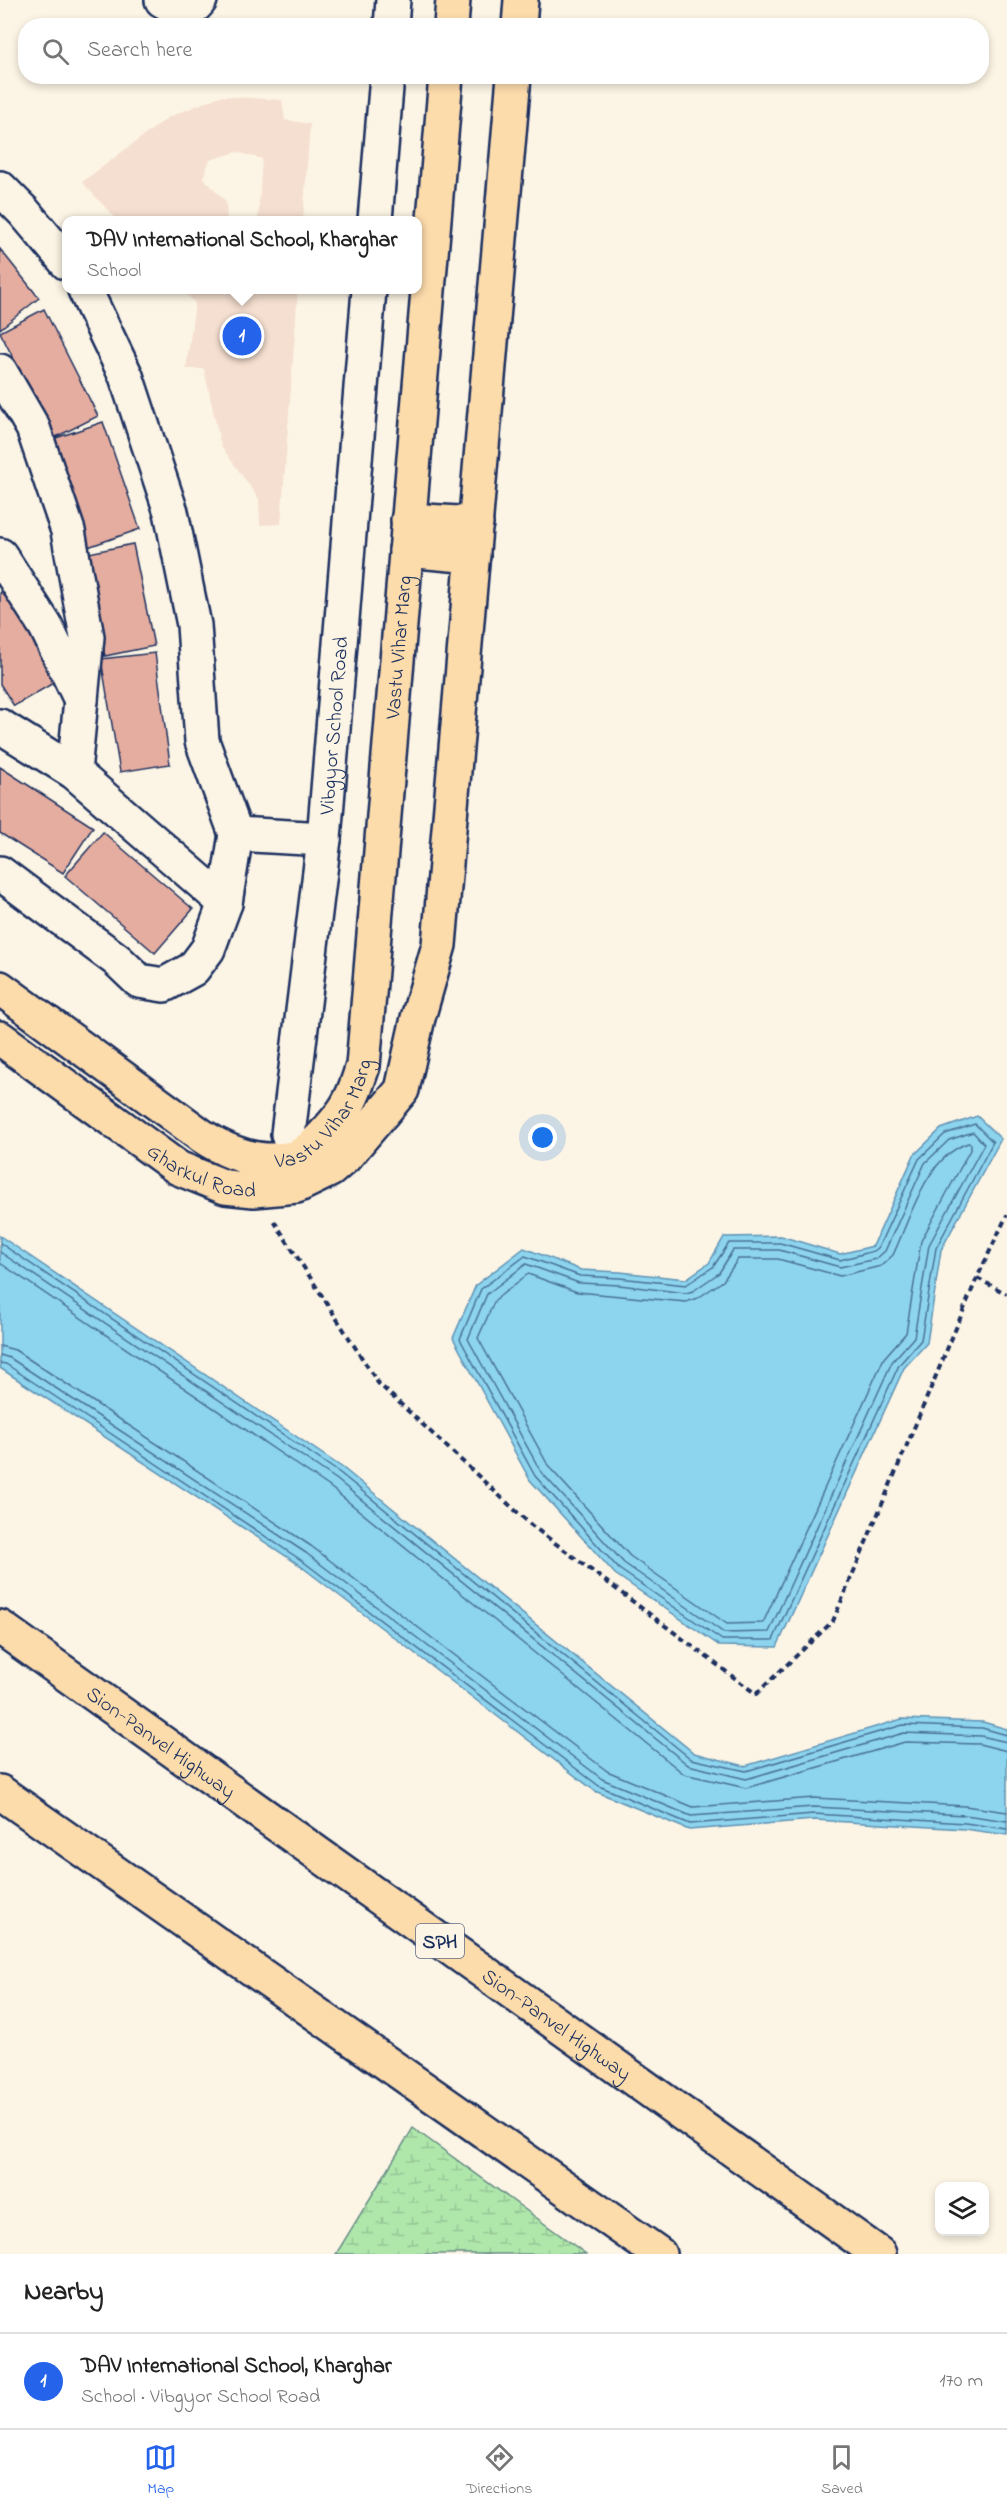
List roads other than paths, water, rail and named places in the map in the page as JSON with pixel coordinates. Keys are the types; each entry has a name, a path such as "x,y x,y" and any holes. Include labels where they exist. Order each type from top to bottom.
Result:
{"main road":[{"path":"452,18 453,0"},
{"path":"520,18 521,0"},
{"name":"Vastu Vihar Marg","path":"257,1174 295,1158 328,1132 350,1101 363,1066 445,84"},
{"path":"407,535 474,540 513,84"},
{"name":"Gharkul Road","path":"0,988 220,1148 235,1155 257,1174 297,1186 330,1170 358,1145 402,1090 418,1018 439,945 474,540"},
{"name":"Gharkul Road","path":"0,1038 178,1168 225,1187 257,1174"},
{"name":"Sion-Panvel Highway","path":"0,1627 879,2254"},
{"path":"0,1792 659,2254"}],"street":[{"path":"162,0 180,10 187,11 194,9 200,0"},
{"path":"392,18 393,0"},
{"path":"375,216 386,84"},
{"path":"0,188 24,212 62,258"},
{"path":"0,873 117,960 140,981 164,985 193,969 208,949 225,903 236,834 202,741 194,625 171,512 126,376 87,294"},
{"name":"Vibgyor School Road","path":"295,1158 288,1134 324,838 369,294"},
{"path":"0,370 33,428 69,531 87,637 74,772"},
{"path":"0,555 46,627 81,700"},
{"path":"0,726 74,772 225,903"},
{"path":"236,834 324,838"}],"water":[{"path":"977,1116 1001,1139 941,1250 927,1343 904,1368 777,1647 720,1646 615,1574 530,1480 453,1338 476,1285 524,1248 581,1270 686,1279 709,1263 724,1237 781,1236 840,1254 873,1246 914,1155 941,1129"},
{"path":"0,1236 343,1468 694,1753 745,1766 902,1719 983,1722 1007,1729 1007,1835 964,1829 814,1820 689,1830 595,1791 298,1564 0,1368"}],"place":[{"name":"DAV International School, Kharghar","path":"242,336"}]}
